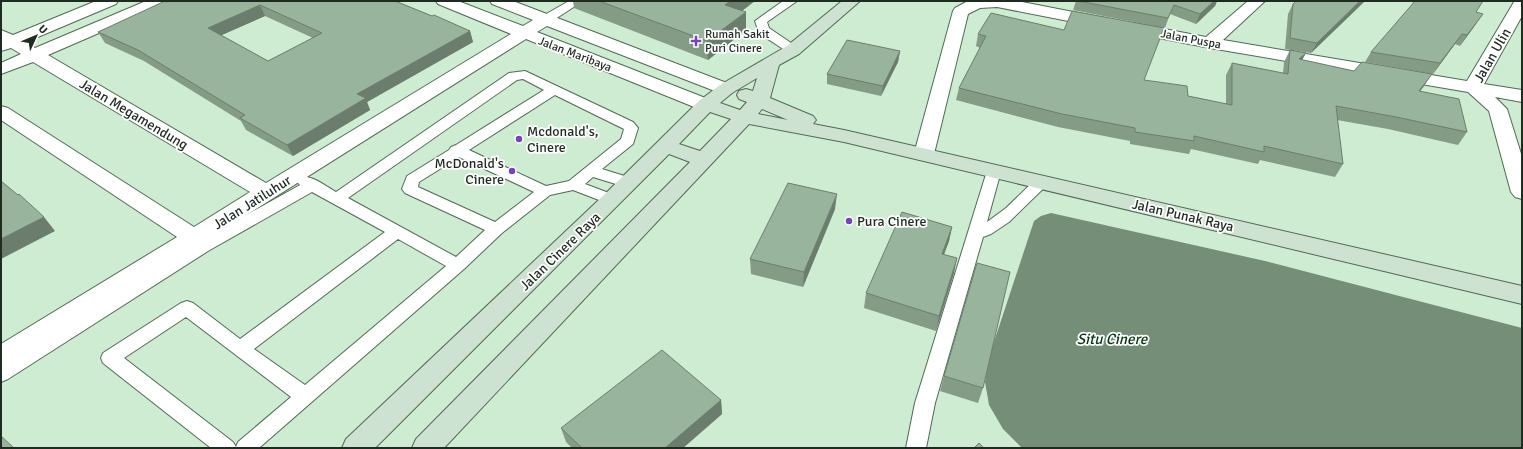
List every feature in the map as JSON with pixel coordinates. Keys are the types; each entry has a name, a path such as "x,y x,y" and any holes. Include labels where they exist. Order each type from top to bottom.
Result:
{"main road":[{"name":"Jalan Cinere Raya","path":"356,448 612,200 706,105 726,89 793,50 852,1"},
{"path":"426,448 760,100 771,63"},
{"name":"Jalan Punak Raya","path":"726,89 760,100 844,136"},
{"name":"Jalan Punak Raya","path":"706,105 744,117 844,136 924,154 1522,295"},
{"path":"666,146 704,160"}],"street":[{"path":"5,41 110,1"},
{"path":"1,69 160,1"},
{"name":"Jalan Maribaya","path":"444,1 706,105"},
{"name":"Jalan Maribaya","path":"498,1 726,89"},
{"path":"1210,43 1257,1"},
{"name":"Jalan Puspa","path":"924,154 961,11 977,3 998,2 1210,43 1521,94"},
{"name":"Jalan Ulin","path":"1522,2 1473,87 1498,109 1522,192"},
{"name":"Jalan Jatiluhur","path":"1,357 267,193 304,180 523,33 545,20"},
{"name":"Jalan Megamendung","path":"5,41 33,55 267,193"},
{"path":"1,112 195,238"}],"lane":[{"path":"545,20 577,1"},
{"path":"791,1 761,21 763,30 793,50"},
{"path":"245,448 458,265 496,229 545,192 574,185 628,141 631,128 628,125 553,90 525,75 514,76 337,198"},
{"path":"496,229 410,190 412,180 456,150 553,90"},
{"path":"456,150 545,192"},
{"path":"591,171 629,183"},
{"path":"916,448 926,403 994,171"},
{"path":"1,374 107,308 304,180 458,265"},
{"path":"976,233 983,231 997,222 1042,182"},
{"path":"574,185 612,200"},
{"path":"240,349 398,232"},
{"path":"226,448 110,358 187,308 305,396"}],"water":[{"name":"Situ Cinere","path":"1051,213 1265,261 1522,328 1522,448 1022,448 1003,429 989,405 985,382 990,354 1034,221 1041,216"}],"building":[{"path":"165,1 395,1 432,16 434,15 470,31 357,94 366,98 287,145 240,118 245,115 138,50 98,32","holes":["260,5 322,33 268,61 208,28"]},
{"path":"599,1 730,1 725,5 746,12 707,41"},
{"path":"1078,1 1214,1 1200,14 1174,5 1168,18"},
{"path":"1296,1 1360,1 1317,43 1290,38 1293,4"},
{"path":"1415,1 1483,1 1476,12 1483,14 1467,35 1462,34 1440,63 1371,52"},
{"path":"1072,11 1164,28 1144,80 1187,86 1188,96 1232,105 1232,63 1288,74 1290,50 1306,53 1299,59 1354,71 1362,62 1432,74 1419,91 1459,99 1467,132 1336,106 1343,164 1264,146 1264,152 1194,136 1194,141 1135,132 1135,128 1062,114 959,88 986,36 978,34 991,13 1064,30"},
{"path":"847,40 900,51 883,86 827,74"},
{"path":"1,181 18,195 19,194 44,217 1,239"},
{"path":"788,183 837,194 804,272 750,259"},
{"path":"902,212 952,227 942,254 957,258 939,316 866,293"},
{"path":"977,263 1010,272 983,388 944,376"},
{"path":"662,350 721,400 665,448 582,448 561,428"},
{"path":"1,436 14,448 1,448"},
{"path":"979,443 984,448 974,448"}],"place":[{"name":"Rumah Sakit Puri Cinere","path":"696,41"},
{"name":"Mcdonald's, Cinere","path":"519,139"},
{"name":"McDonald's Cinere","path":"512,171"},
{"name":"Pura Cinere","path":"849,221"}]}
